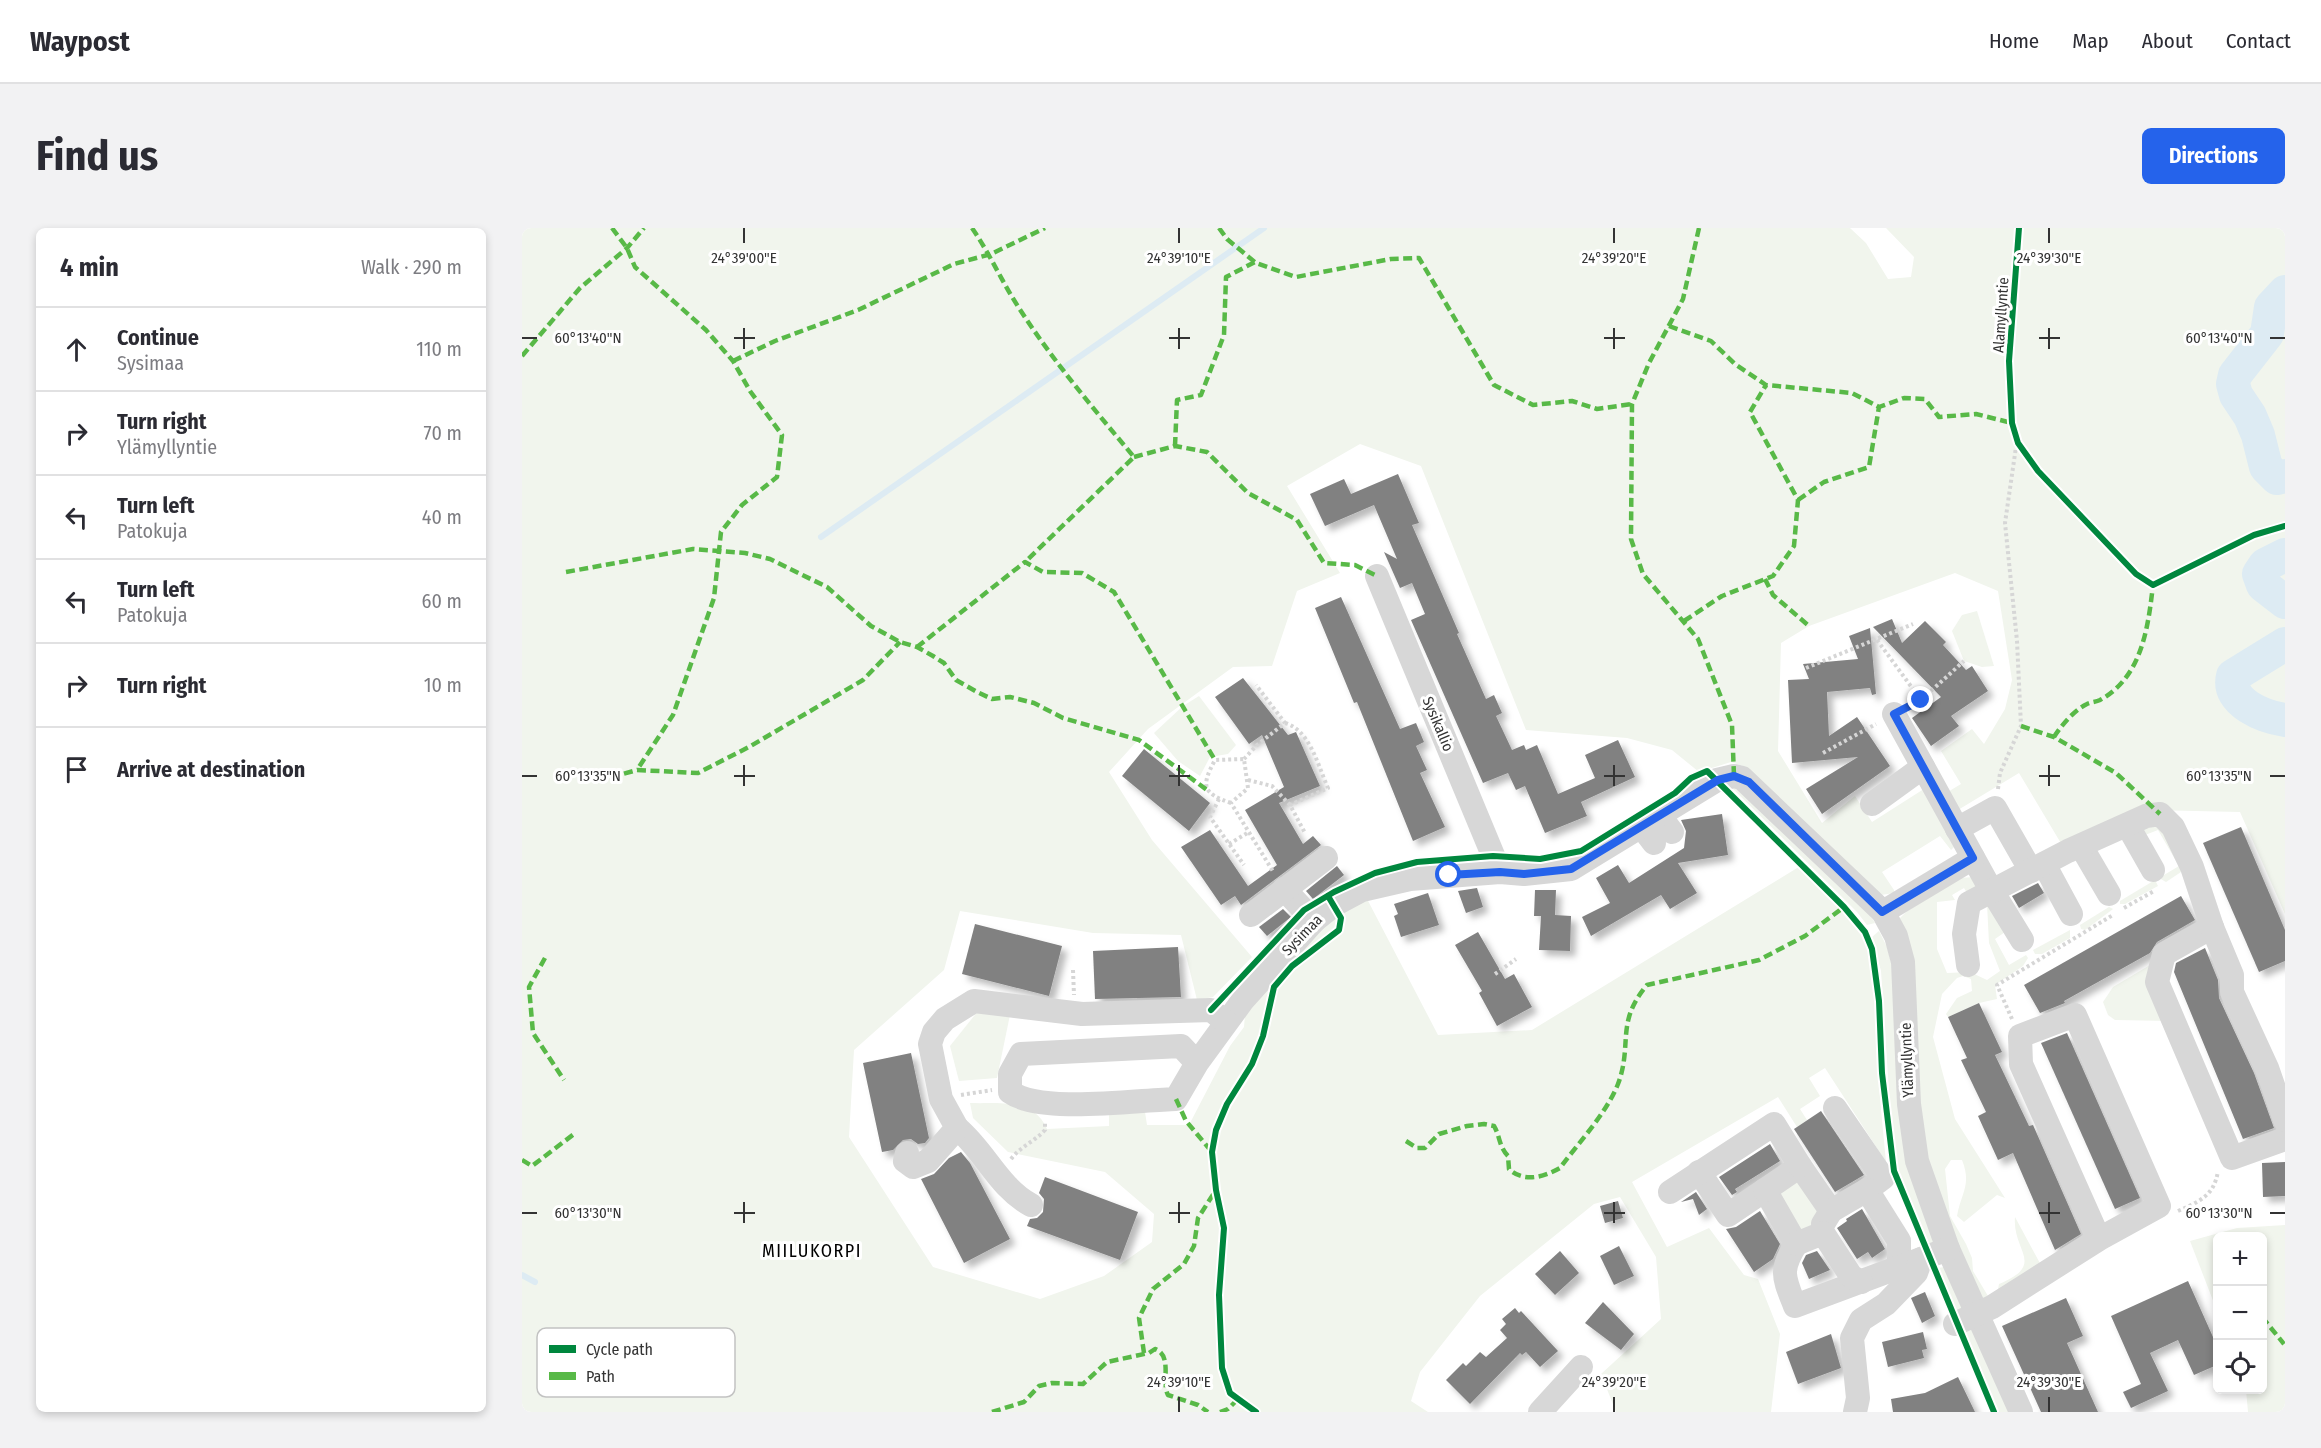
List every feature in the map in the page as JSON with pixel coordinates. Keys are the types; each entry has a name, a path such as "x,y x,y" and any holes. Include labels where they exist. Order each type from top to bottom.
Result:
{"street":[{"name":"Sysikallio","path":"1377,576 1500,872"},
{"path":"1894,714 1973,858 2022,940"},
{"path":"1872,804 1923,767"},
{"name":"Ylämyllyntie","path":"1718,780 1734,776 1749,782 1882,912 1896,936 1903,962 1909,1104 1915,1153 1948,1248 2021,1412"},
{"name":"Sysimaa","path":"1197,1063 1181,1046 1021,1054 1010,1074 1010,1092 1021,1100 1044,1105 1176,1099 1197,1063 1221,1029 1314,921 1334,905 1362,890 1410,879 1500,872 1524,874 1571,869 1657,829 1718,780"},
{"path":"1957,829 1995,808 2071,914"},
{"path":"1968,965 1964,934 1969,903 1982,895 1995,892 2081,846 2146,816 2160,814 2173,826 2192,867 2212,927 2232,975 2232,993 2276,1071 2285,1120"},
{"path":"2128,826 2157,878"},
{"path":"2081,846 2109,894"},
{"path":"1251,915 1326,858"},
{"path":"1882,912 1973,858"},
{"path":"1284,889 1314,921"},
{"path":"2212,927 2164,954 2157,982 2232,1158 2285,1139"},
{"path":"1031,1205 1002,1182 974,1142 957,1128 941,1099 930,1044 934,1032 945,1019 974,1001 1082,1014 1211,1010 1221,1029"},
{"path":"1955,1324 1979,1314 2099,1239 2159,1206 2075,1015 2020,1036 2021,1064 2099,1239"},
{"path":"1835,1108 1883,1178 1796,1244 1785,1262 1784,1276 1795,1306 1948,1248"},
{"path":"1670,1191 1774,1124 1800,1166 1851,1276 1861,1282"},
{"path":"907,1153 905,1161 913,1167 928,1161 957,1128"},
{"path":"1699,1172 1728,1215 1800,1166"},
{"path":"1765,1190 1796,1244"},
{"path":"1855,1412 1858,1398 1852,1338 1861,1320 1886,1304 1916,1273 1868,1190"},
{"path":"1540,1412 1581,1367"}],"path":[{"path":"2015,431 2017,440 2025,453"},
{"path":"1995,808 2000,773 2021,726 2017,641 2005,523 2017,440"},
{"path":"1806,668 1913,624"},
{"path":"1877,640 1921,700"},
{"path":"1823,753 1921,700 1964,661"},
{"path":"1256,685 1285,723 1296,726 1309,745 1328,788 1290,805"},
{"path":"1284,889 1231,803 1219,799 1207,790 1205,780 1215,760 1244,759 1257,745 1285,723"},
{"path":"1231,803 1248,788 1244,759"},
{"path":"1248,780 1272,786 1290,805 1305,832"},
{"path":"1219,799 1210,817 1244,865"},
{"path":"1229,844 1249,832"},
{"path":"2020,1036 1997,985 2157,878"},
{"path":"1495,974 1516,959"},
{"path":"1002,1182 1010,1161 1020,1147 1032,1143 1045,1130"},
{"path":"2159,1206 2164,1211 2173,1213 2205,1199 2216,1185 2218,1170 2232,1158"}],"shaded area":[{"path":"522,228 1850,228 1866,243 1888,279 1911,277 1914,257 1886,228 2285,228 2285,914 2240,812 2150,810 2062,845 2019,773 1958,810 1946,793 1961,784 1941,751 1972,729 1984,744 2005,709 2012,680 1998,591 1955,573 1809,626 1781,643 1778,751 1822,823 1855,796 1872,822 1927,787 1956,845 1951,850 1940,836 1882,872 1894,893 1881,895 1746,767 1731,762 1699,772 1672,750 1627,738 1526,730 1421,466 1360,444 1287,486 1340,573 1297,591 1272,666 1233,667 1148,729 1109,772 1152,840 1252,957 1213,997 1197,1000 1181,935 1093,933 960,911 944,970 854,1050 849,1137 933,1267 1040,1299 1104,1276 1152,1242 1154,1214 1105,1172 1008,1152 973,1118 970,1103 1004,1103 1025,1107 1041,1119 1047,1129 1109,1126 1109,1114 1145,1112 1147,1125 1189,1125 1230,1046 1244,1027 1246,1003 1318,925 1366,897 1438,1035 1532,1030 1802,865 1852,914 1865,932 1871,947 1878,981 1877,1053 1886,1162 1825,1068 1809,1078 1820,1096 1800,1109 1807,1120 1797,1127 1778,1097 1632,1182 1667,1247 1709,1228 1744,1275 1758,1279 1780,1334 1771,1412 1616,1412 1601,1374 1661,1319 1656,1257 1620,1197 1594,1204 1480,1296 1420,1372 1411,1401 1428,1412 522,1412"},
{"path":"1977,611 1994,666 1982,667 1964,661 1952,631 1962,615"},
{"path":"1199,696 1236,745 1228,754 1210,757 1200,776 1178,761 1154,733 1183,706"},
{"path":"1727,783 1734,783 1866,908 1875,923 1867,925 1857,912"},
{"path":"2153,819 2187,868 2166,882 2159,878 2179,866 2158,830 2145,835 2141,830"},
{"path":"1975,877 1979,883 1969,896 1964,888 1952,895 1955,900 1937,902 1937,949 1947,973 1970,972 1987,980 2000,971 1989,943 1987,904 2008,930 1995,939 2009,965 2026,955 2028,958 2023,966 1995,985 1997,999 1979,1003 1948,1017 1946,1014 1957,998 1972,991 1971,979 1963,976 1957,978 1942,994 1933,1037 1955,1119 2005,1198 1997,1195 1964,1222 1957,1216 1965,1189 1965,1169 1962,1160 1951,1160 1945,1169 1950,1216 1972,1258 1973,1271 1988,1296 1997,1295 1999,1284 2013,1277 2021,1270 2024,1263 2015,1229 2015,1217 2042,1267 1985,1305 1949,1230 1924,1149 1900,918 1959,878"},
{"path":"2155,880 2158,886 2125,904 2120,904 2120,901"},
{"path":"2109,907 2113,909 2085,930 2081,929 2080,925"},
{"path":"2070,930 2070,938 2042,954 2035,954 2033,950"},
{"path":"1879,931 1887,947 1893,970 1933,1243 1928,1245 1897,1166 1892,1136 1881,971 1872,937"},
{"path":"2155,962 2169,1021 2115,1020 2108,1015 2103,1002 2113,987"},
{"path":"982,1006 1011,1010 997,1078 959,1081 950,1046"},
{"path":"1800,1173 1822,1220 1799,1234 1775,1187"},
{"path":"2285,1225 2285,1412 2248,1412 2246,1394 2267,1394 2267,1232 2223,1232 2237,1228"},
{"path":"2213,1235 2213,1301 2190,1241"},
{"path":"1944,1267 1967,1315 1957,1317 1938,1275 1938,1268"},
{"path":"1972,1325 2011,1412 1999,1412 1966,1339 1965,1331"}],"building":[{"path":"1398,474 1419,523 1412,525 1459,633 1457,634 1486,699 1494,695 1502,713 1496,716 1512,750 1524,745 1526,750 1537,745 1558,794 1595,778 1585,755 1618,740 1635,777 1581,802 1587,816 1545,833 1525,786 1516,790 1508,773 1483,783 1411,620 1425,614 1412,583 1400,588 1384,552 1397,559 1374,505 1325,526 1310,494 1344,479 1351,494"},
{"path":"1341,597 1400,729 1416,723 1424,742 1416,746 1427,770 1420,773 1445,827 1413,841 1357,702 1354,703 1315,608"},
{"path":"1892,619 1902,643 1925,621 1946,642 1943,645 1966,670 1972,666 1988,691 1951,716 1959,726 1931,746 1912,718 1941,697 1873,627"},
{"path":"1870,628 1876,694 1872,695 1870,688 1827,692 1829,736 1857,717 1890,766 1822,814 1806,789 1858,757 1792,763 1788,680 1809,679 1803,664 1858,659 1849,636"},
{"path":"1243,678 1288,735 1296,732 1320,786 1279,803 1303,844 1313,836 1321,845 1241,905 1235,896 1221,905 1181,847 1210,830 1248,886 1277,865 1245,810 1284,787 1262,735 1249,744 1215,697"},
{"path":"1144,749 1210,803 1189,831 1122,776"},
{"path":"1722,814 1728,855 1678,863 1697,893 1670,909 1661,895 1591,936 1582,917 1610,903 1596,878 1618,865 1629,883 1684,848 1686,831 1681,820"},
{"path":"2241,827 2285,930 2285,961 2259,972 2203,843"},
{"path":"1337,866 1344,875 1313,899 1306,891"},
{"path":"2038,883 2044,893 2019,908 2012,896"},
{"path":"1477,888 1483,907 1466,913 1458,891"},
{"path":"1535,890 1556,890 1555,915 1571,916 1570,951 1539,950 1541,916 1534,916"},
{"path":"1428,893 1439,925 1401,937 1394,916 1398,914 1394,904"},
{"path":"2181,896 2195,920 2157,942 2150,953 2064,1001 2065,1003 2040,1013 2024,985"},
{"path":"1283,909 1291,917 1267,936 1259,927"},
{"path":"975,924 1062,946 1049,996 962,974"},
{"path":"1478,932 1505,979 1514,974 1532,1007 1497,1026 1479,993 1482,991 1455,945"},
{"path":"1178,947 1181,997 1095,999 1093,951"},
{"path":"2205,948 2218,980 2219,998 2254,1073 2274,1128 2243,1139 2174,972 2176,963"},
{"path":"1979,1003 2002,1052 1995,1055 2029,1126 2033,1125 2081,1234 2055,1250 2013,1153 1998,1160 1978,1116 1986,1112 1961,1060 1967,1058 1948,1017"},
{"path":"2067,1033 2140,1198 2115,1209 2041,1043"},
{"path":"911,1053 929,1138 925,1143 918,1144 911,1139 903,1140 893,1150 882,1152 863,1063"},
{"path":"1821,1111 1864,1175 1835,1192 1794,1129"},
{"path":"1770,1144 1780,1161 1735,1189 1737,1192 1732,1195 1719,1177"},
{"path":"961,1152 970,1163 1010,1239 964,1263 921,1179 934,1174 949,1158"},
{"path":"2285,1162 2285,1196 2263,1197 2262,1163"},
{"path":"1045,1177 1138,1212 1120,1260 1027,1226 1030,1219 1037,1218 1043,1212 1044,1199 1039,1193"},
{"path":"1696,1192 1707,1209 1699,1215 1693,1199 1681,1202"},
{"path":"1618,1201 1623,1218 1605,1223 1600,1206"},
{"path":"1862,1209 1885,1249 1872,1258 1868,1252 1857,1259 1837,1228"},
{"path":"1760,1211 1780,1244 1773,1259 1754,1272 1726,1229 1736,1227"},
{"path":"1619,1246 1634,1276 1614,1285 1600,1256"},
{"path":"1560,1251 1579,1273 1555,1295 1535,1274"},
{"path":"1817,1251 1830,1270 1809,1279 1802,1263 1806,1255"},
{"path":"2188,1281 2213,1337 2213,1367 2194,1375 2178,1340 2150,1353 2168,1391 2131,1408 2123,1392 2141,1384 2111,1316"},
{"path":"1925,1292 1935,1316 1922,1323 1911,1298"},
{"path":"2066,1298 2083,1336 2067,1343 2098,1412 2041,1412 2002,1326"},
{"path":"1603,1302 1634,1334 1621,1350 1585,1323"},
{"path":"1515,1308 1519,1313 1521,1311 1558,1351 1540,1367 1526,1352 1522,1355 1520,1353 1470,1404 1446,1380 1463,1363 1466,1366 1480,1352 1486,1357 1507,1338 1500,1330 1506,1324 1502,1319"},
{"path":"1923,1332 1927,1349 1922,1350 1924,1358 1888,1367 1882,1342"},
{"path":"1831,1334 1841,1368 1798,1384 1786,1352"},
{"path":"1958,1377 1975,1412 1893,1412 1891,1399 1925,1393"}],"waterway":[{"path":"821,537 1264,228"},
{"path":"2285,292 2271,307 2267,334 2235,375 2233,384 2236,395 2250,416 2258,435 2266,467 2277,478 2285,476"},
{"path":"2285,555 2265,565 2259,574 2263,585 2285,602"},
{"path":"2285,644 2233,676 2232,686 2235,694 2249,707 2267,716 2285,720"},
{"path":"522,1275 535,1282"}],"marked path":[{"path":"612,228 627,248 635,267 706,330 733,361 750,391 782,435 777,477 742,505 721,532 714,598 673,715 637,770"},
{"path":"522,356 580,288 627,248 644,228"},
{"path":"972,228 1032,328 1134,457 1025,562"},
{"path":"733,361 775,341 858,310 954,264 991,254 1045,228"},
{"path":"1219,228 1227,239 1256,263 1296,277 1391,259 1419,258 1494,385 1533,405 1572,401 1597,409 1632,404"},
{"path":"1699,228 1683,299 1649,363 1632,404 1631,539 1643,574 1698,639 1732,725 1734,776"},
{"path":"1175,446 1177,400 1201,395 1224,335 1226,277 1255,262"},
{"path":"1669,326 1711,341 1735,364 1766,385 1852,393 1879,407 1904,398 1925,399 1939,417 1976,414 2012,423"},
{"path":"1684,621 1722,596 1773,576 1794,546 1798,500 1750,412 1766,385"},
{"path":"1798,500 1824,482 1869,467 1879,407"},
{"path":"1134,457 1175,446 1207,452 1248,493 1297,520 1324,563 1355,565 1377,576"},
{"path":"566,572 693,549 745,553 770,559 827,587 871,626 933,656 944,663 956,680 977,692 992,699 1010,697 1034,703 1063,718 1139,740 1207,790"},
{"path":"917,647 1025,562 1043,572 1082,573 1114,592 1215,760"},
{"path":"1765,579 1773,595 1809,626"},
{"path":"2054,737 2077,710 2100,700 2114,690 2134,665 2149,618 2153,585"},
{"path":"598,781 637,770 698,773 749,747 863,680 900,642"},
{"path":"2021,726 2054,737 2116,773 2160,814"},
{"path":"1406,1141 1417,1148 1425,1148 1439,1134 1484,1124 1494,1126 1508,1156 1509,1169 1515,1173 1534,1177 1560,1168 1613,1095 1622,1070 1631,1011 1647,985 1759,960 1805,936 1844,907"},
{"path":"545,958 529,987 533,1033 564,1080"},
{"path":"1176,1099 1186,1121 1212,1152"},
{"path":"522,1160 532,1166 574,1134"},
{"path":"1144,1353 1139,1318 1153,1289 1184,1264 1194,1246 1198,1218 1216,1190"},
{"path":"2267,1323 2284,1344"},
{"path":"992,1412 1024,1402 1039,1386 1052,1383 1083,1384 1107,1362 1149,1353 1155,1349 1164,1357 1168,1395 1198,1405 1208,1412"},
{"path":"1220,1412 1228,1409 1237,1400"}],"cycle path":[{"name":"Alamyllyntie","path":"2019,228 2009,361 2012,423 2018,443 2038,471 2136,574 2153,585 2254,535 2285,526"},
{"path":"1211,1010 1304,910 1334,892 1375,873 1417,862 1493,856 1540,859 1581,851 1675,793 1691,778 1707,771 1844,907 1865,932 1872,949 1879,1001 1882,1073 1894,1171 1994,1412"},
{"path":"1256,1412 1230,1393 1222,1368 1219,1295 1224,1228 1216,1190 1212,1152 1216,1130 1227,1104 1252,1064 1263,1036 1274,987 1292,966 1339,930 1341,918 1328,896"}],"district":[{"name":"MIILUKORPI","path":"812,1251"}],"route":[{"path":"1449,875 1500,872 1524,874 1571,869 1701,789 1725,776 1734,776 1749,782 1882,912 1973,858 1894,714 1921,700"}]}
